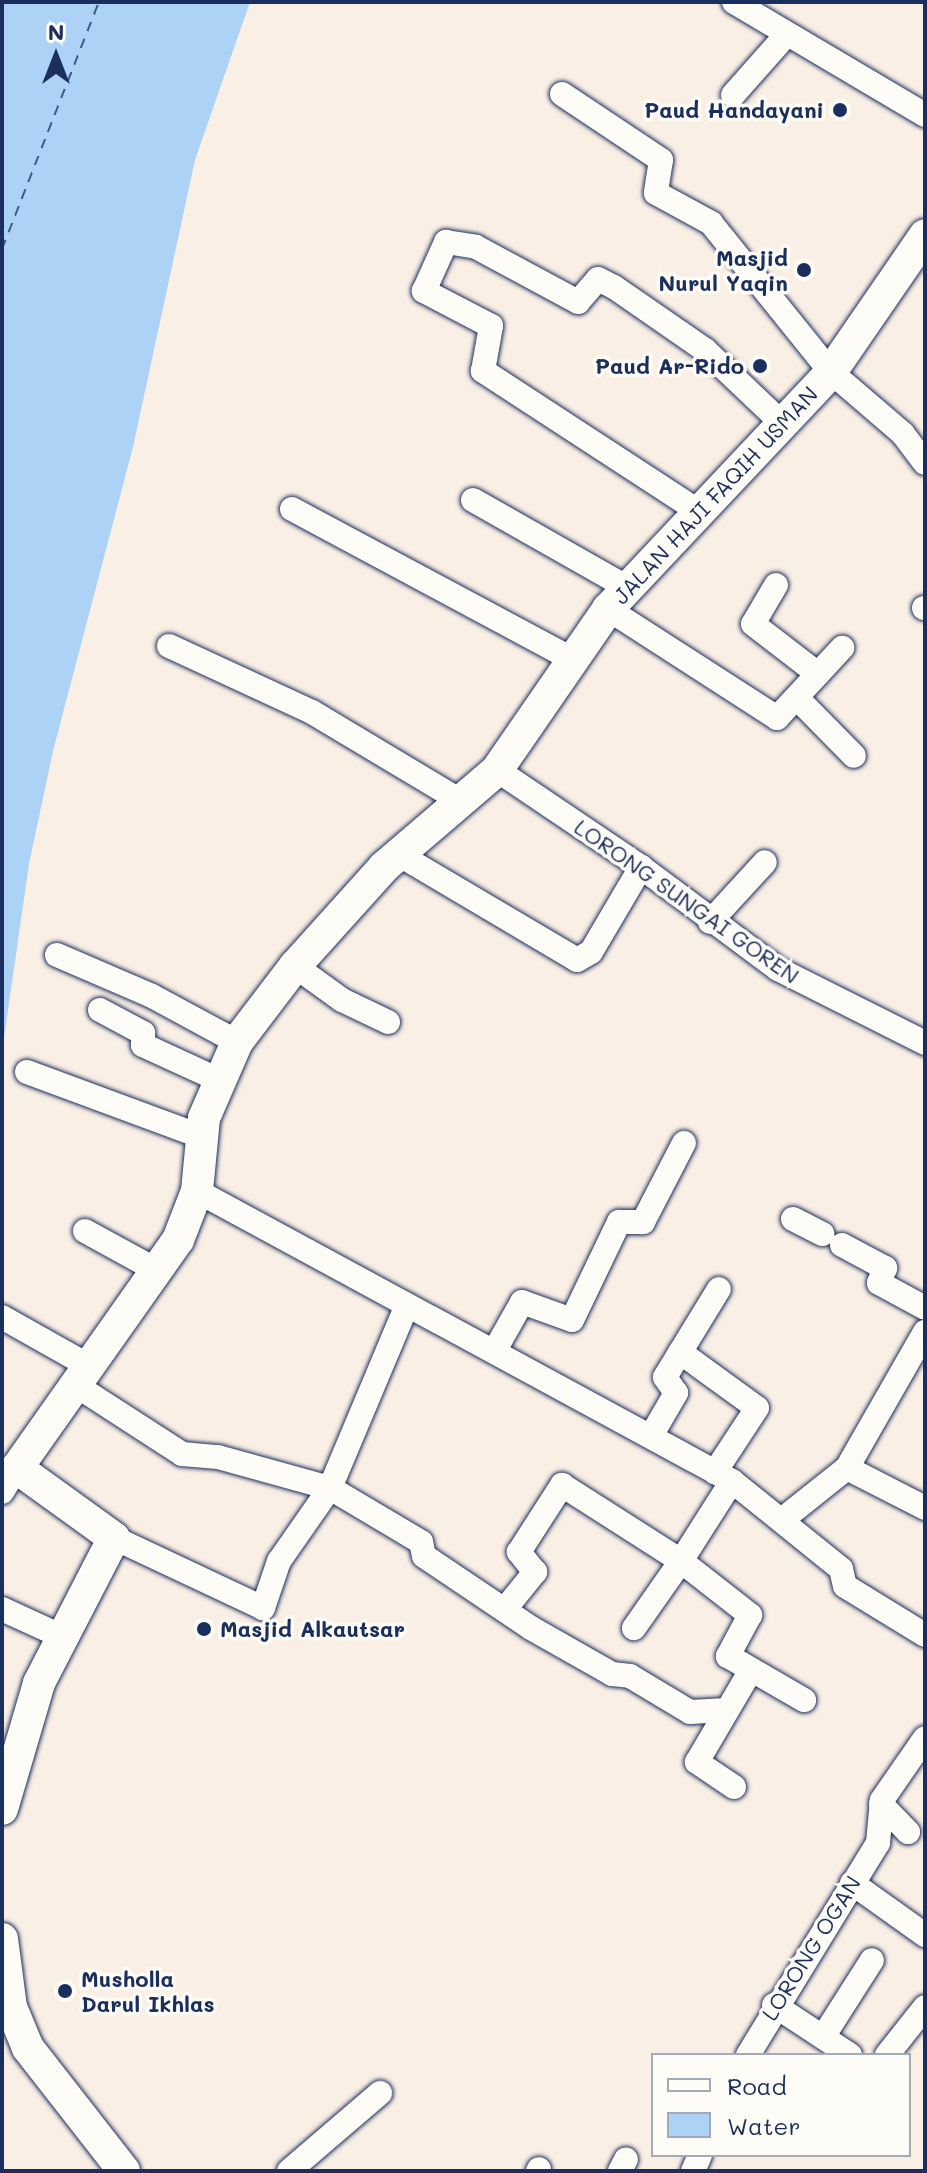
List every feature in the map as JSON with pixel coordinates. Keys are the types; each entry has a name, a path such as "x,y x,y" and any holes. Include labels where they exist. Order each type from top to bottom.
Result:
{"street":[{"path":"734,2 925,115"},
{"path":"733,95 786,35"},
{"path":"562,94 661,160 656,193 718,230 831,372 903,434 925,463"},
{"name":"JALAN HAJI FAQIH USMAN","path":"114,1538 10,1480 178,1240 196,1193 203,1137 219,1080 237,1042 295,966 391,860 497,770 611,607 831,372 925,235"},
{"path":"698,511 483,371 491,326 424,291 446,242 476,247 578,302 598,279 614,287 705,350 783,424"},
{"path":"473,500 611,607 774,718 797,698 842,648"},
{"path":"292,509 576,660"},
{"path":"776,585 753,624 818,674"},
{"path":"169,646 312,712 459,800"},
{"path":"797,698 854,756"},
{"name":"LORONG SUNGAI GOREN","path":"497,770 641,867 710,922 838,1003 925,1043"},
{"path":"391,860 577,960 591,952 641,867"},
{"path":"710,922 765,862"},
{"path":"57,955 152,996 237,1042"},
{"path":"295,966 342,1000 388,1022"},
{"path":"100,1010 143,1033 143,1045 219,1080"},
{"path":"27,1072 203,1137"},
{"path":"495,1350 522,1302 562,1321 574,1317 619,1222 643,1222 684,1143"},
{"path":"196,1193 495,1350 723,1476 783,1519 841,1569 845,1586 925,1635"},
{"path":"793,1219 885,1268 881,1284 925,1308"},
{"path":"85,1231 158,1271"},
{"path":"651,1436 676,1393 665,1379 719,1289"},
{"path":"2,1809 19,1743 61,1636 114,1538 263,1608 279,1561 330,1488 407,1305"},
{"path":"2,1317 182,1454 218,1457 330,1488 421,1542 424,1556 612,1674 630,1676 690,1712 727,1710"},
{"path":"783,1519 847,1468 925,1332"},
{"path":"634,1628 701,1529 757,1408 680,1352"},
{"path":"847,1468 925,1508"},
{"path":"505,1609 535,1572 518,1554 559,1486 684,1557 749,1613 727,1654 804,1700"},
{"path":"2,1609 61,1636"},
{"path":"734,1787 697,1762 751,1670"},
{"path":"908,1832 881,1804 925,1738"},
{"name":"LORONG OGAN","path":"749,2053 774,2005 878,1843 881,1804"},
{"path":"852,1883 925,1935"},
{"path":"2,1939 11,2007 23,2040 124,2171"},
{"path":"823,2037 872,1960"},
{"path":"774,2005 847,2053"},
{"path":"889,2053 925,2007"},
{"path":"289,2171 380,2093"}],"water":[{"path":"2,2 250,2 195,160 133,447 53,751 29,864 2,1052"}],"ferry route":[{"path":"2,249 99,2"}],"place":[{"name":"Paud Handayani","path":"840,110"},
{"name":"Masjid Nurul Yaqin","path":"804,270"},
{"name":"Paud Ar-Rido","path":"760,366"},
{"name":"Masjid Alkautsar","path":"204,1629"},
{"name":"Musholla Darul Ikhlas","path":"65,1991"}]}
